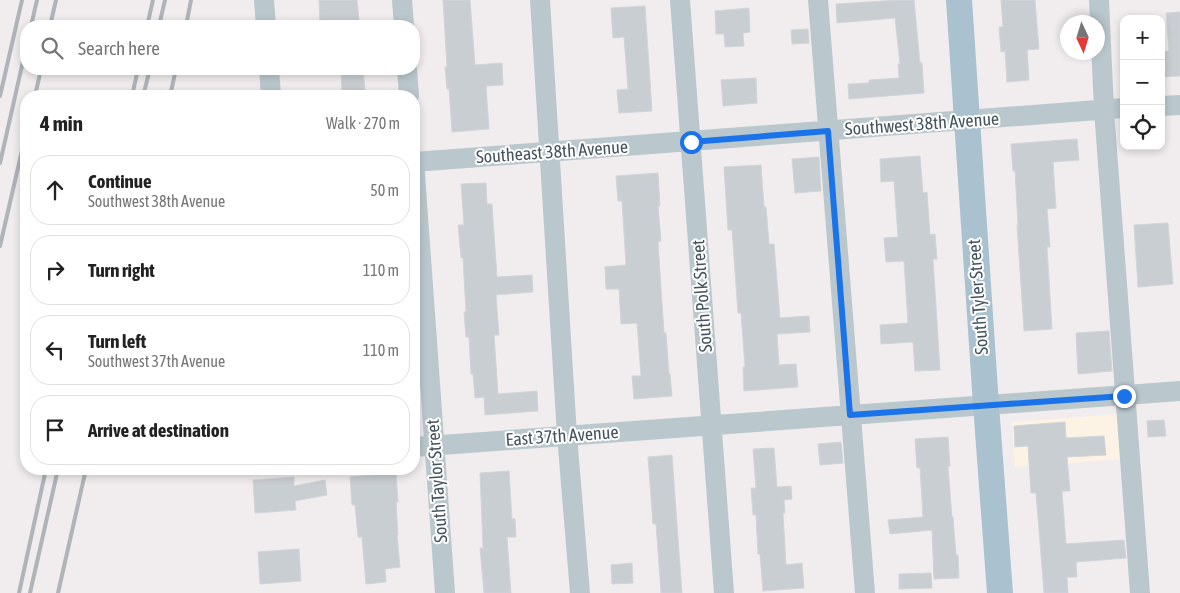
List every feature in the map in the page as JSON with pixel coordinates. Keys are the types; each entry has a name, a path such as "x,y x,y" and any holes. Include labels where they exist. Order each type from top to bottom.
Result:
{"main road":[{"name":"South Tyler Street","path":"959,0 1000,593"}],"street":[{"path":"264,0 266,20"},
{"path":"402,0 404,20"},
{"path":"540,0 580,593"},
{"name":"South Polk Street","path":"680,0 724,593"},
{"path":"818,0 865,593"},
{"path":"1099,0 1104,110 1140,593"},
{"path":"269,75 271,90"},
{"path":"407,75 409,90"},
{"path":"1165,106 1180,104"},
{"name":"Southwest 38th Avenue","path":"691,142 1120,108"},
{"name":"Southeast 38th Avenue","path":"420,162 691,142"},
{"name":"South Taylor Street","path":"420,247 445,593"},
{"name":"East 37th Avenue","path":"420,447 1180,392"}],"shaded area":[{"path":"1119,414 1122,459 1015,467 1012,422"}],"building":[{"path":"319,0 357,0 359,20 320,20"},
{"path":"443,0 470,0 475,65 502,63 503,85 486,86 489,129 452,132 449,89 447,89 445,67 447,67"},
{"path":"914,0 924,93 849,99 848,84 869,83 869,80 899,78 898,64 900,64 895,18 837,23 836,4"},
{"path":"1001,0 1035,0 1039,49 1027,50 1029,80 1007,82 1005,51 1001,52 999,27 1003,27"},
{"path":"645,6 652,111 619,113 617,90 628,89 624,37 613,38 611,8"},
{"path":"749,8 750,32 743,33 744,46 725,47 724,34 716,34 715,11"},
{"path":"1180,12 1180,76 1165,77 1165,52 1169,51 1166,13"},
{"path":"808,29 809,43 792,44 791,30"},
{"path":"341,75 364,75 365,90 342,90"},
{"path":"756,78 757,103 723,106 721,80"},
{"path":"1077,139 1079,160 1053,162 1056,208 1047,209 1050,247 1047,247 1052,329 1024,331 1015,171 1013,171 1011,144"},
{"path":"920,156 923,193 927,192 930,235 935,234 937,259 933,259 940,370 915,371 913,342 881,344 880,325 908,323 904,261 886,262 884,238 898,237 894,181 881,182 880,159"},
{"path":"819,157 821,191 795,193 792,159"},
{"path":"761,165 769,244 774,244 780,318 809,316 810,332 777,334 779,365 796,364 798,387 744,391 743,367 745,367 741,313 738,313 732,230 728,230 724,167"},
{"path":"658,173 661,241 658,242 664,333 666,333 672,396 634,399 632,376 641,376 637,323 621,324 619,289 606,289 605,267 626,265 622,201 618,201 616,176"},
{"path":"486,183 487,204 492,204 497,277 532,275 533,292 496,295 499,335 494,335 498,394 537,391 538,411 485,415 484,397 475,398 473,374 471,374 469,337 466,337 463,258 461,258 458,225 464,225 461,184"},
{"path":"1168,223 1173,284 1138,287 1134,225"},
{"path":"1109,331 1112,371 1078,374 1076,333"},
{"path":"1164,420 1166,436 1148,437 1147,421"},
{"path":"1065,422 1066,438 1104,436 1106,455 1067,457 1070,491 1062,491 1066,544 1124,540 1126,558 1076,562 1077,577 1067,577 1068,593 1044,593 1036,493 1031,493 1028,446 1015,447 1014,426"},
{"path":"948,437 950,466 948,466 959,578 934,579 932,530 890,534 888,520 923,517 920,468 917,468 915,439"},
{"path":"841,442 843,463 820,465 818,444"},
{"path":"774,448 777,487 791,486 792,499 784,500 785,513 783,513 786,565 802,563 804,588 763,591 760,554 758,554 756,515 753,515 751,488 756,488 753,449"},
{"path":"672,455 682,593 661,593 656,524 653,524 648,457"},
{"path":"509,471 512,519 515,519 516,537 507,537 511,593 484,593 480,548 483,548 480,473"},
{"path":"396,475 397,535 400,567 385,569 386,582 366,584 362,537 358,537 355,505 352,505 350,477"},
{"path":"294,477 294,486 325,480 327,495 295,501 296,510 255,513 253,480"},
{"path":"299,549 301,581 260,584 258,552"},
{"path":"632,563 633,583 612,584 611,565"},
{"path":"931,573 932,588 899,589 899,574"}],"railway":[{"path":"0,96 22,0"},
{"path":"32,20 37,0"},
{"path":"51,20 56,0"},
{"path":"148,20 153,0"},
{"path":"160,20 165,0"},
{"path":"187,20 191,0"},
{"path":"0,163 20,75"},
{"path":"36,90 40,75"},
{"path":"133,90 137,75"},
{"path":"145,90 148,75"},
{"path":"171,90 175,75"},
{"path":"0,246 20,159"},
{"path":"19,593 45,475"},
{"path":"30,593 57,475"},
{"path":"58,593 85,475"}],"route":[{"path":"691,142 828,131 850,415 1124,396"}]}
